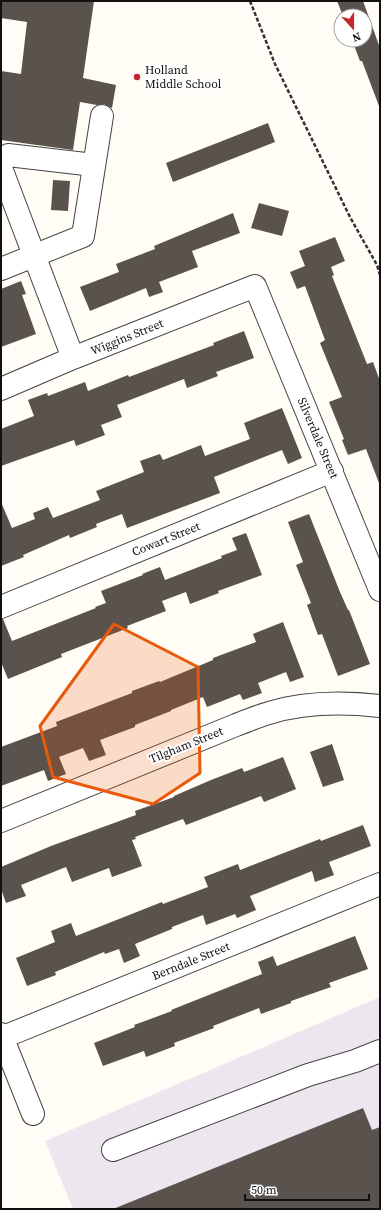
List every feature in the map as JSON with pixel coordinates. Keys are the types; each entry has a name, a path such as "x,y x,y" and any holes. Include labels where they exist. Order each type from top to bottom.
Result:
{"street":[{"path":"1,270 37,264 83,236 102,116"},
{"path":"1,161 8,155 94,165"},
{"path":"1,168 73,358"},
{"name":"Wiggins Street","path":"1,389 73,358 255,286"},
{"name":"Silverdale Street","path":"255,286 380,590"},
{"name":"Cowart Street","path":"1,607 332,471"},
{"name":"Tilgham Street","path":"1,821 236,725 270,713 293,708 325,704 356,703 380,706"},
{"name":"Berndale Street","path":"2,1036 380,884"},
{"path":"2,1036 33,1114"},
{"path":"113,1150 308,1075 355,1061 380,1051"}],"path":[{"path":"250,1 275,64 350,217 380,274"}],"highlighted area":[{"path":"114,624 198,667 200,773 153,804 53,777 40,726"}],"shaded area":[{"path":"380,997 380,1209 73,1209 45,1141"}],"building":[{"path":"1,1 94,1 83,78 116,85 112,108 104,104 97,105 80,102 73,150 1,140 1,71 21,74 27,22 1,18"},
{"path":"337,1 363,1 366,8 340,8"},
{"path":"373,29 380,48 379,106 362,61 360,61 355,48 373,48"},
{"path":"268,123 275,142 173,182 166,163"},
{"path":"53,180 70,181 68,211 51,210"},
{"path":"259,203 289,211 282,236 251,228"},
{"path":"233,213 240,233 192,251 198,267 159,282 163,292 149,297 146,288 90,311 80,287 119,272 116,264 155,249 154,246"},
{"path":"335,237 345,261 331,267 334,275 332,276 367,364 373,362 380,381 380,483 366,449 348,455 342,440 344,439 329,402 342,397 320,343 325,340 305,286 297,289 290,272 305,266 299,251"},
{"path":"21,281 26,294 22,295 36,334 1,347 1,289"},
{"path":"244,331 254,358 216,372 218,376 187,388 184,379 117,405 122,417 101,425 105,435 76,446 74,440 1,466 1,429 34,416 28,400 47,393 48,396 85,382 88,391 128,375 129,377 214,345 213,343"},
{"path":"282,408 302,458 288,464 282,450 214,477 220,493 127,528 122,514 96,524 97,527 70,538 69,535 23,555 24,557 1,566 1,502 12,528 35,519 33,513 48,507 53,518 100,500 96,491 144,472 140,461 160,454 163,460 201,445 205,456 250,439 244,423"},
{"path":"309,514 370,664 338,676 322,634 318,635 307,605 311,603 296,565 303,562 288,522"},
{"path":"246,533 262,575 218,591 219,593 190,604 186,592 162,601 166,611 127,626 128,628 61,654 62,657 8,679 1,662 1,619 3,619 12,641 106,603 101,591 143,575 142,574 160,567 165,580 222,558 221,556 237,550 232,538"},
{"path":"283,622 304,677 290,682 286,672 258,683 262,693 243,700 240,694 207,707 203,697 135,725 135,727 100,740 106,755 89,761 83,748 59,757 66,774 48,781 44,770 1,786 1,747 57,726 56,722 132,693 132,691 159,681 160,682 213,660 213,658 256,642 253,634"},
{"path":"332,744 344,780 323,787 310,752"},
{"path":"283,757 296,789 264,802 261,796 186,825 183,819 135,837 136,839 132,840 142,866 112,877 109,868 72,882 66,867 21,885 26,896 6,903 1,889 1,867 51,846 136,815 135,811 174,797 211,780 242,768 244,772"},
{"path":"363,825 371,846 329,862 334,875 315,882 312,871 250,896 256,910 237,918 235,914 206,925 203,915 172,927 172,929 135,944 140,956 124,963 119,949 105,954 104,952 55,972 56,975 27,986 16,958 55,942 51,931 71,923 76,936 162,902 163,904 208,887 204,877 238,864 240,870 320,839 321,841"},
{"path":"355,936 368,969 329,983 331,987 291,1001 291,1003 261,1014 259,1008 213,1026 214,1028 174,1043 175,1046 146,1057 144,1051 103,1066 94,1043 135,1027 134,1025 262,974 258,962 273,956 277,966"},
{"path":"363,1108 372,1130 380,1127 380,1209 113,1209"}],"place":[{"name":"Holland Middle School","path":"137,77"}]}
